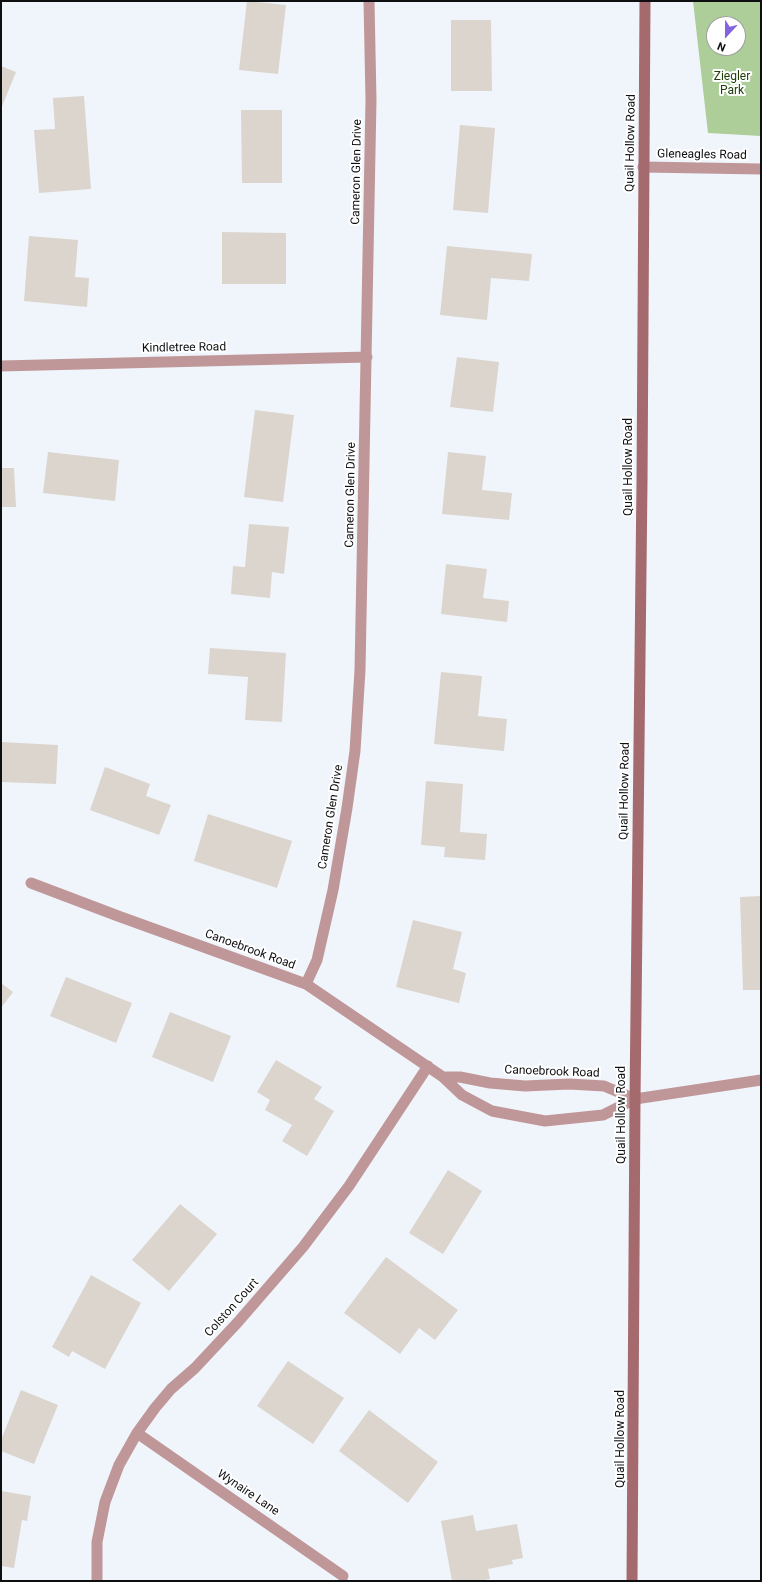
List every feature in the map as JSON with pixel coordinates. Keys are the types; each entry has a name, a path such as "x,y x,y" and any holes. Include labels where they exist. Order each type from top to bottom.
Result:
{"main road":[{"name":"Quail Hollow Road","path":"632,1581 645,1"}],"street":[{"name":"Cameron Glen Drive","path":"306,984 317,960 333,890 355,751 360,670 367,357 371,100 369,1"},
{"name":"Gleneagles Road","path":"643,167 761,169"},
{"name":"Kindletree Road","path":"1,366 367,357"},
{"name":"Canoebrook Road","path":"31,883 306,984 428,1066 443,1077 462,1095 492,1111 545,1122 603,1115 635,1099 761,1080"},
{"name":"Colston Court","path":"97,1581 97,1542 105,1502 118,1465 137,1433 171,1389 195,1368 238,1322 303,1247 349,1186 428,1066"},
{"name":"Canoebrook Road","path":"443,1077 460,1077 490,1083 525,1086 569,1084 604,1086 635,1099"},
{"name":"Wynaire Lane","path":"137,1433 343,1576"}],"green space":[{"name":"Ziegler Park","path":"693,1 761,1 761,136 708,133"}],"building":[{"path":"247,1 286,5 278,74 239,70"},
{"path":"451,20 491,20 492,91 451,91"},
{"path":"1,66 16,72 1,109"},
{"path":"84,96 91,189 39,193 34,130 55,129 53,98"},
{"path":"241,110 282,110 282,183 242,183"},
{"path":"460,125 495,128 488,213 453,210"},
{"path":"222,232 286,233 286,284 222,284"},
{"path":"29,236 78,240 75,277 89,278 87,307 24,301"},
{"path":"447,246 532,254 529,281 491,278 487,320 440,315"},
{"path":"457,357 499,362 493,412 450,407"},
{"path":"255,410 294,415 283,502 244,497"},
{"path":"48,452 119,460 115,501 43,493"},
{"path":"448,452 486,456 482,490 512,493 509,520 442,514"},
{"path":"1,468 14,468 16,507 1,507"},
{"path":"249,524 289,527 284,574 272,572 270,598 231,594 233,566 245,567"},
{"path":"446,564 487,569 483,598 509,601 507,622 441,614"},
{"path":"210,648 286,653 282,722 245,720 248,677 208,674"},
{"path":"441,672 482,676 478,716 507,719 504,751 434,744"},
{"path":"1,742 58,745 56,784 1,782"},
{"path":"105,767 150,784 146,796 171,805 159,835 90,810"},
{"path":"426,781 463,784 460,832 487,834 485,860 444,857 445,847 421,845"},
{"path":"208,814 292,841 277,888 194,861"},
{"path":"761,896 761,990 743,990 740,897"},
{"path":"413,920 462,932 453,969 466,973 459,1003 396,987"},
{"path":"66,977 132,1003 116,1043 50,1016"},
{"path":"1,983 13,992 1,1008"},
{"path":"170,1012 231,1036 213,1082 152,1057"},
{"path":"276,1060 322,1087 314,1099 334,1111 307,1156 282,1141 292,1125 265,1110 270,1100 257,1092"},
{"path":"448,1170 482,1191 443,1254 409,1233"},
{"path":"180,1204 217,1234 169,1291 132,1260"},
{"path":"386,1257 458,1310 435,1340 419,1328 400,1354 344,1313"},
{"path":"91,1275 141,1303 105,1369 72,1351 69,1357 52,1347"},
{"path":"288,1361 344,1398 313,1444 257,1406"},
{"path":"21,1390 58,1405 34,1464 1,1451 1,1440"},
{"path":"369,1410 438,1462 408,1503 339,1451"},
{"path":"1,1491 31,1496 27,1521 22,1520 14,1568 1,1566"},
{"path":"473,1515 476,1531 517,1524 523,1558 512,1560 513,1564 488,1569 490,1579 478,1581 452,1581 441,1521"}]}
